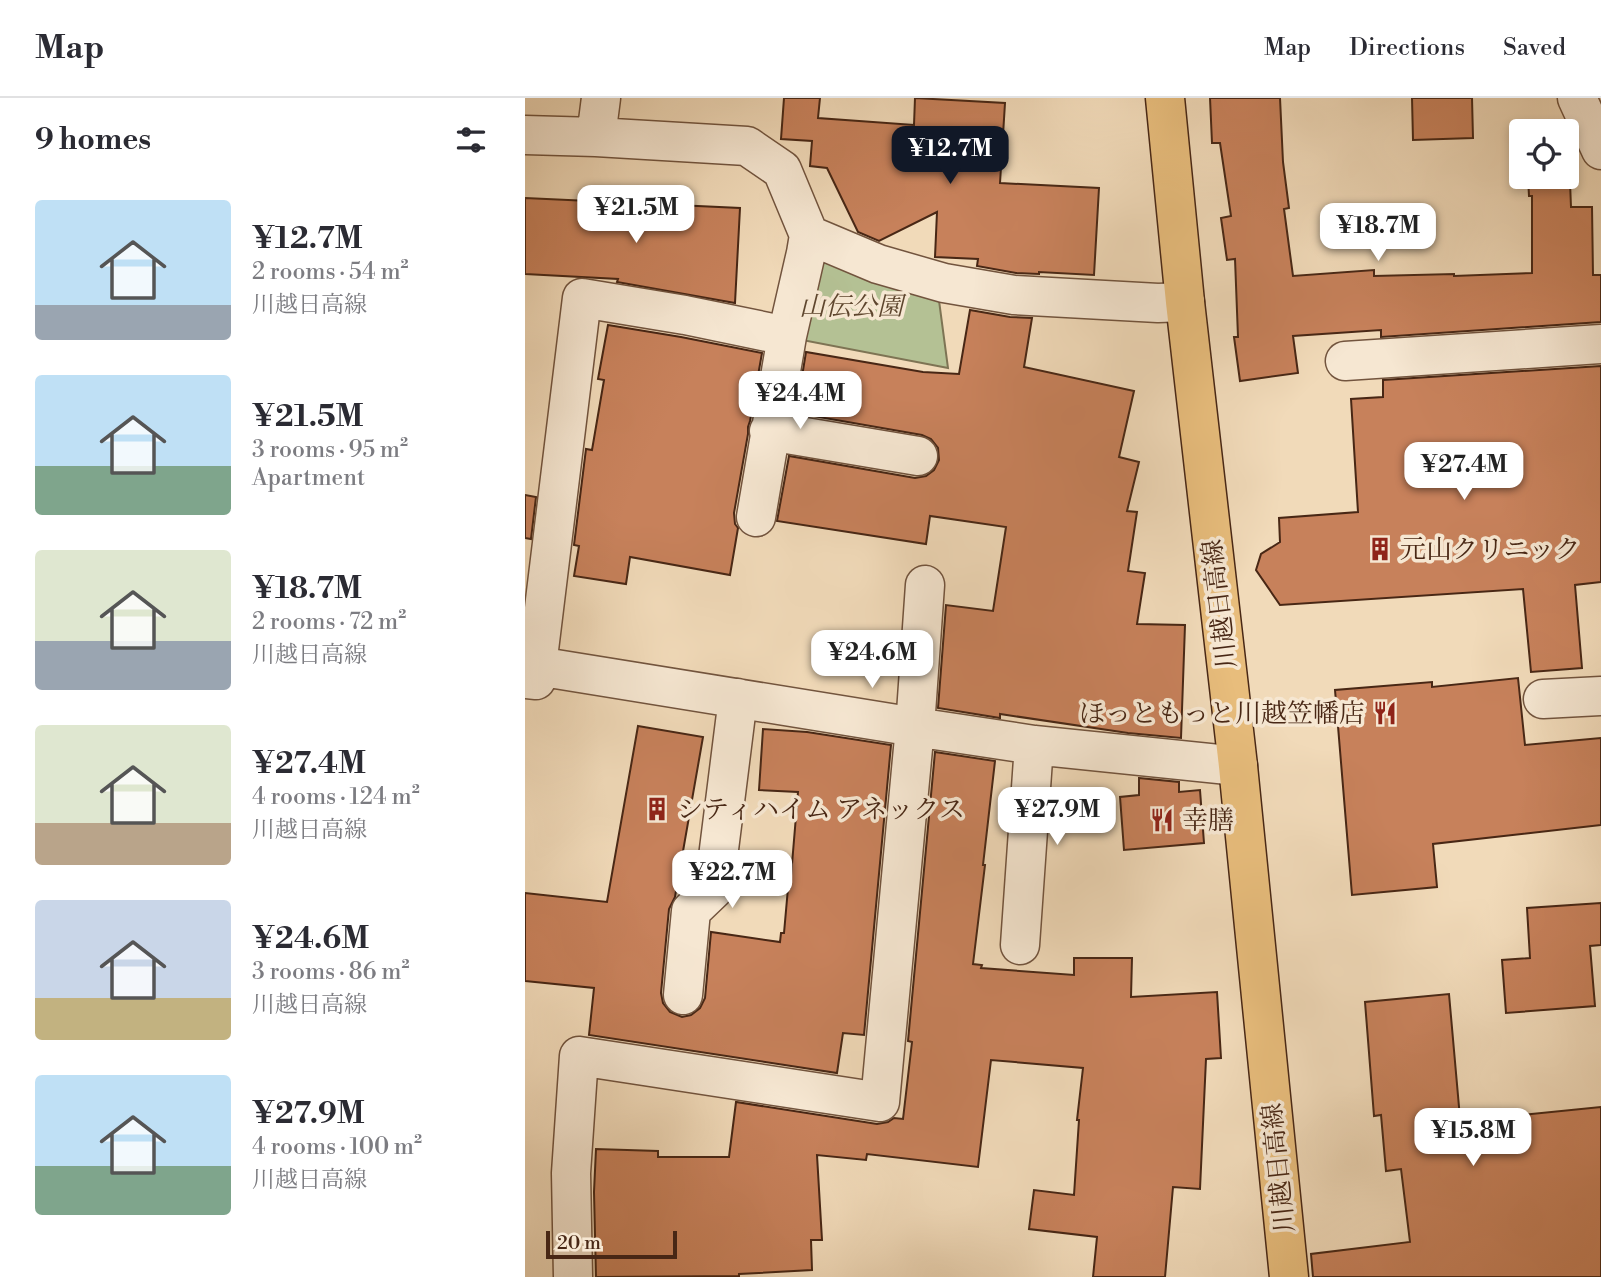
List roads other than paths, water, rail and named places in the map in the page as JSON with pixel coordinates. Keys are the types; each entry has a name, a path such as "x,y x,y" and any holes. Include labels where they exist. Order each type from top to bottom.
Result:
{"main road":[{"name":"川越日高線","path":"1165,98 1185,302 1238,766 1289,1277"}],"street":[{"path":"596,137 601,98"},
{"path":"1577,98 1601,150"},
{"path":"525,135 747,146 782,170 809,235 786,336 756,517"},
{"path":"809,235 878,264 944,283 1014,295 1158,303 1185,302"},
{"path":"786,336 685,315 582,298 531,673 739,698 1034,745 1238,766"},
{"path":"1345,361 1601,344"},
{"path":"769,431 918,456"},
{"path":"573,1277 571,1173 579,1056 880,1102 915,727 925,585"},
{"path":"1543,699 1601,696"},
{"path":"683,995 691,911 714,889 739,698"},
{"path":"1020,945 1034,745"}],"place":[{"name":"元山クリニック","path":"1380,549"},
{"name":"ほっともっと川越笠幡店","path":"1385,713"},
{"name":"シティハイム アネックス","path":"657,809"},
{"name":"幸膳","path":"1162,820"}],"park label":[{"name":"山伝公園","path":"851,306"}]}
